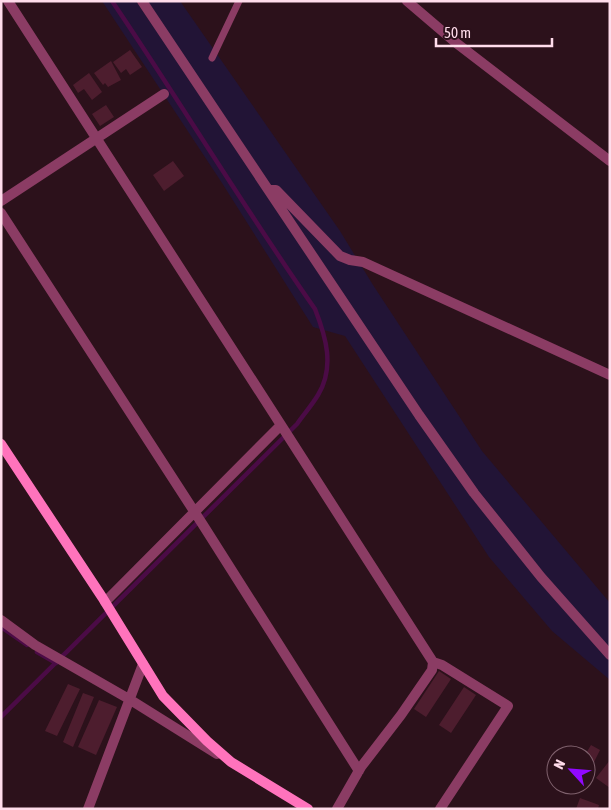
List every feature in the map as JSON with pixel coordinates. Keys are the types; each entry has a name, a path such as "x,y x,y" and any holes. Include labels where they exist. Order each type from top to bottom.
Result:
{"street":[{"path":"8,1 433,662 442,665 508,706 440,809"},
{"path":"142,1 419,415 474,493 541,577 610,655"},
{"path":"407,1 455,42 610,161"},
{"path":"1,201 164,94"},
{"path":"269,190 276,190 340,256 363,262 610,375"},
{"path":"1,213 203,525 359,771"},
{"path":"105,602 281,425"},
{"path":"1,444 105,602 163,696 190,725 231,762"},
{"path":"1,620 35,645 129,699 308,809"},
{"path":"337,809 359,771 432,670 433,662"},
{"path":"88,809 143,664"}],"lane":[{"path":"212,58 239,1"}],"shaded area":[{"path":"102,1 136,1 165,43 146,1 180,1 340,231 373,285 482,451 610,603 610,680 552,631 489,557 345,336 313,327 222,183"}],"building":[{"path":"130,50 142,67 130,75 126,69 121,73 113,62"},
{"path":"111,61 121,80 108,87 105,83 103,85 94,73"},
{"path":"89,73 102,92 92,100 84,89 78,93 73,85"},
{"path":"106,105 114,117 100,126 92,114"},
{"path":"173,161 184,176 164,191 153,175"},
{"path":"439,671 451,679 426,717 414,709"},
{"path":"68,684 80,689 57,736 45,731"},
{"path":"464,687 476,695 451,733 439,725"},
{"path":"83,693 94,697 73,747 63,742"},
{"path":"99,700 117,707 96,755 78,747"},
{"path":"596,748 600,750 596,758"},
{"path":"610,760 610,788 596,778"},
{"path":"580,798 599,805 598,809 576,809"}],"waterway":[{"path":"1,717 297,424 318,395 326,374 327,352 315,309 263,233 112,1"},
{"path":"1,627 27,645"},
{"path":"37,652 56,663"}]}
